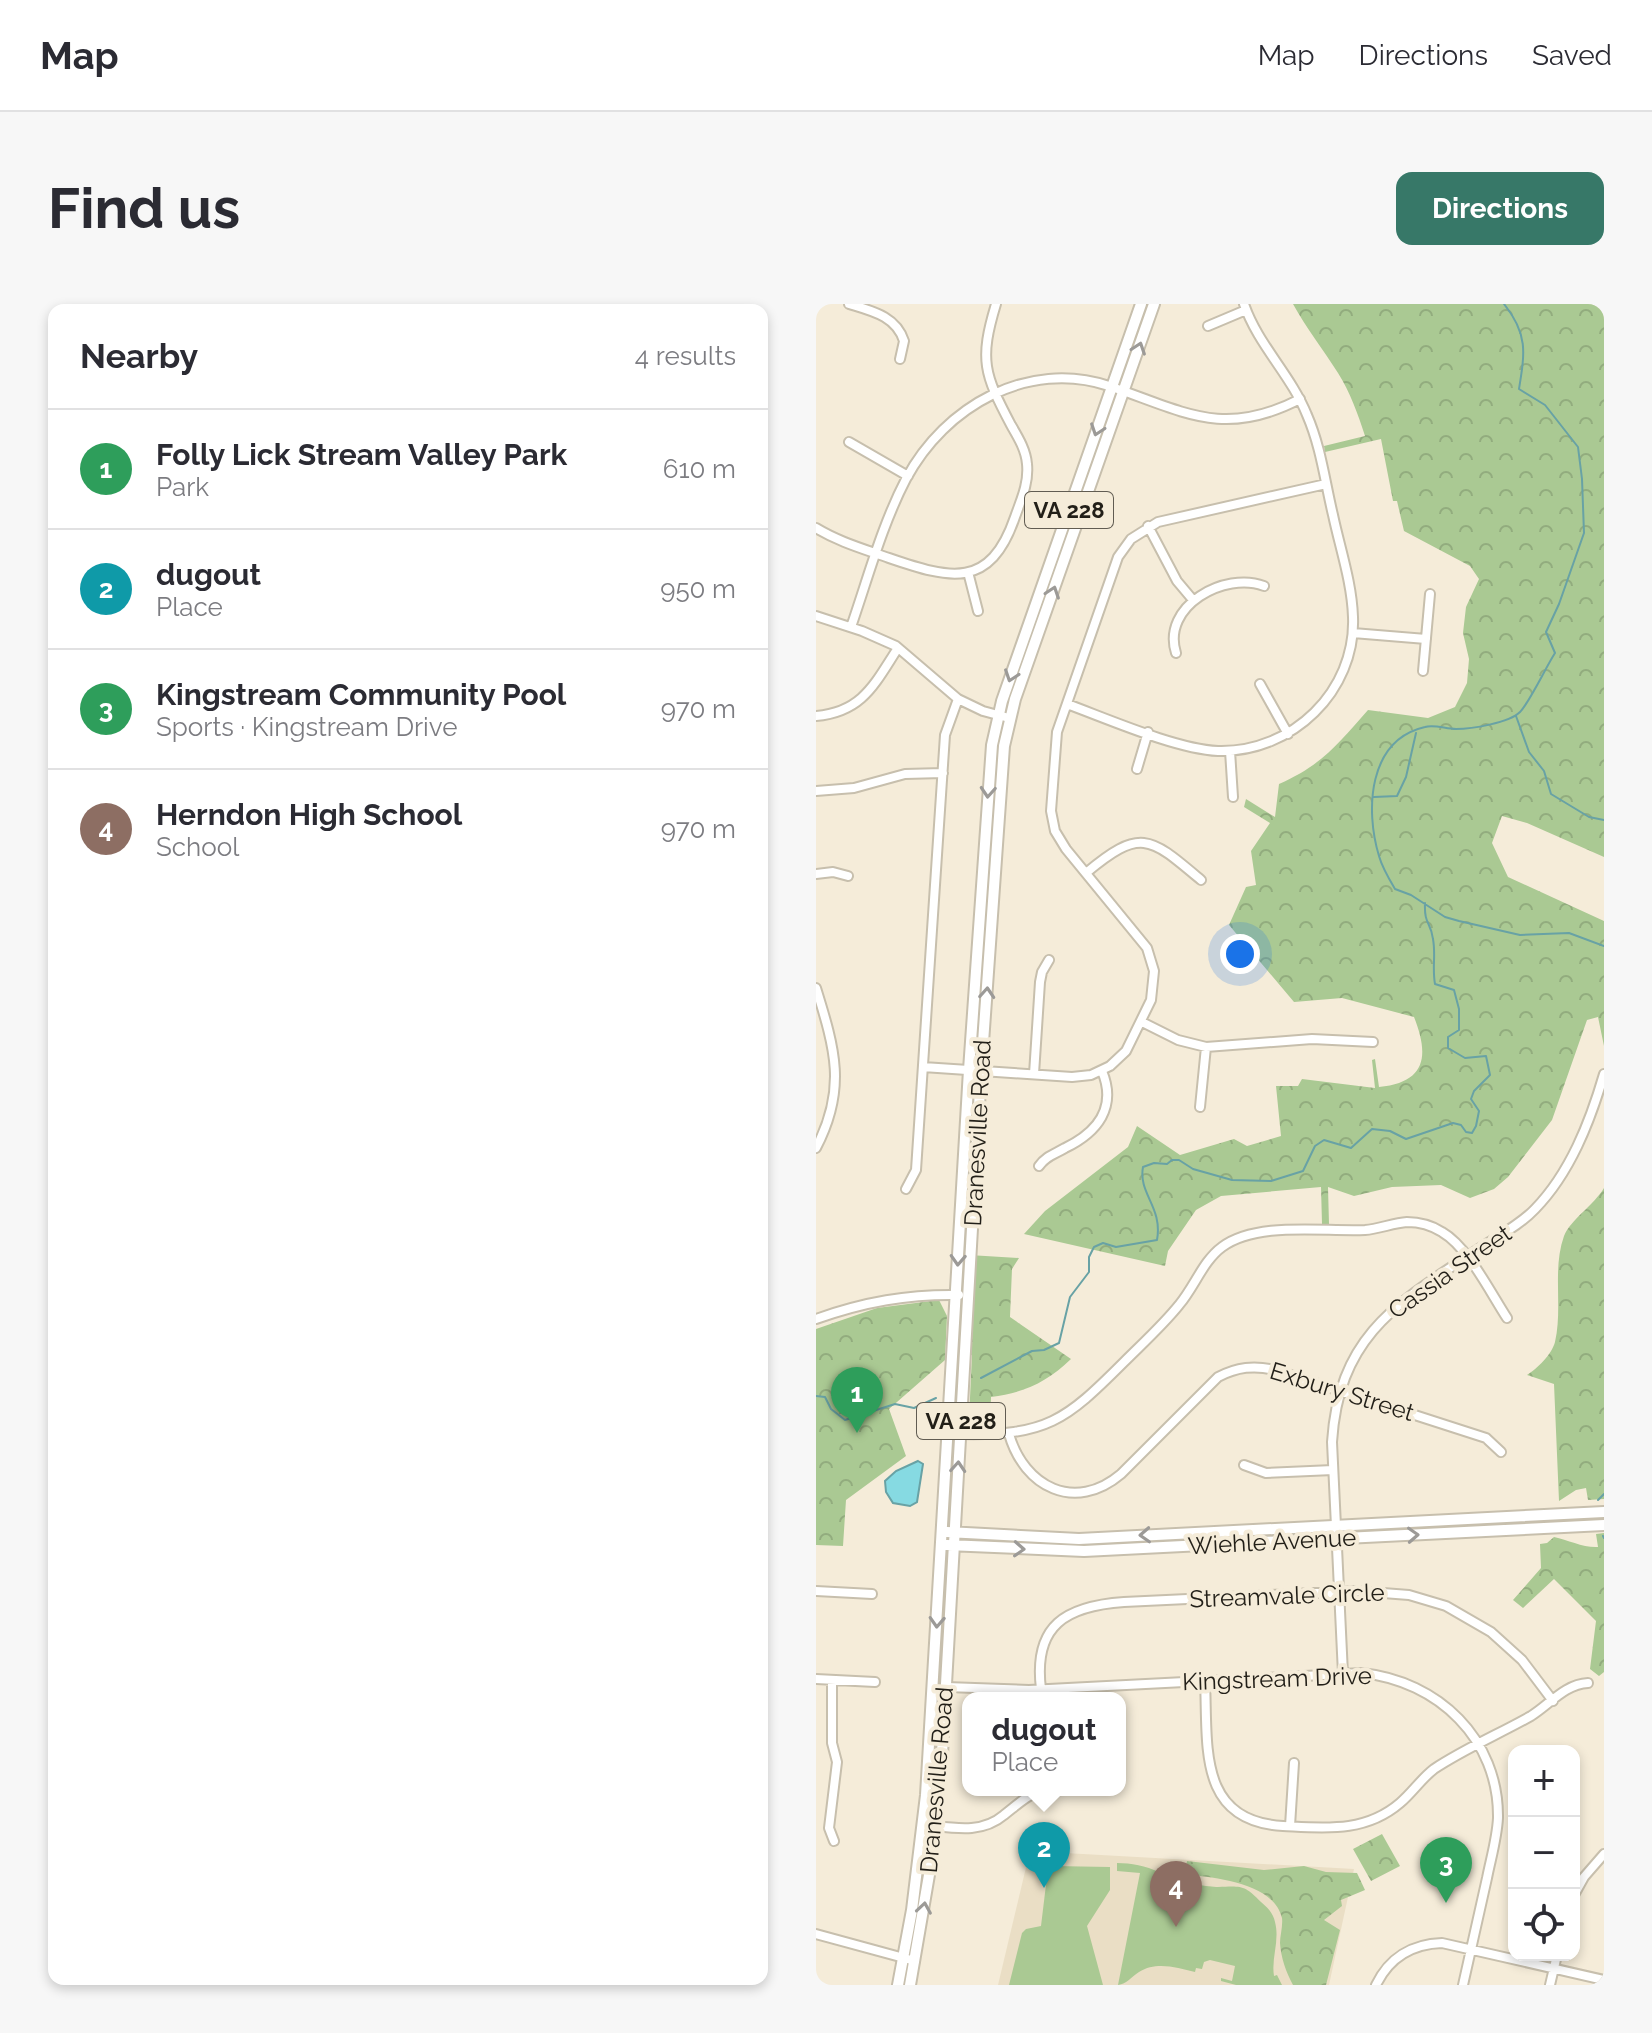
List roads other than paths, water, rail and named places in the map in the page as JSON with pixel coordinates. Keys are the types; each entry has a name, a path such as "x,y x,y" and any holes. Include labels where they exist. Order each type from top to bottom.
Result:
{"main road":[{"name":"Dranesville Road","path":"898,1985 926,1795 941,1545 962,1296 991,757 998,715 1141,304"},
{"name":"Dranesville Road","path":"975,1070 1009,718 1154,304"},
{"name":"Dranesville Road","path":"910,1985 935,1826 946,1687 960,1434 962,1296"},
{"name":"Wiehle Avenue","path":"942,1532 1079,1539 1604,1512"},
{"path":"955,1517 975,1528 1079,1539"},
{"name":"Wiehle Avenue","path":"941,1545 1068,1551 1604,1525"}],"street":[{"path":"849,304 878,313 892,322 904,341 900,359"},
{"path":"816,528 840,541 940,575 968,572 986,563 1002,548 1028,477 1024,449 994,393 985,355 996,304"},
{"path":"1067,704 1189,746 1230,751 1257,746 1288,734 1311,716 1330,695 1346,662 1353,633 1352,603 1314,433 1300,399 1263,344 1245,307 1208,326"},
{"path":"851,627 892,509 908,476 943,431 963,413 994,393 1021,383 1050,378 1082,379 1198,417 1230,421 1258,417 1300,399"},
{"path":"849,442 908,476"},
{"path":"923,1067 1072,1077 1102,1071 1126,1051 1142,1022 1155,984 1150,955 1141,939 1060,840 1051,811 1055,744 1118,557 1131,539 1162,520 1326,484"},
{"path":"1148,526 1177,581 1193,600"},
{"path":"968,572 978,611"},
{"path":"1176,653 1175,634 1180,617 1193,600 1209,591 1247,583 1264,586"},
{"path":"1423,671 1430,594"},
{"path":"816,616 851,627 898,648 958,699 1009,718"},
{"path":"1353,633 1426,639"},
{"path":"816,716 837,713 864,697 898,648"},
{"path":"1260,684 1288,734"},
{"path":"906,1189 916,1170 946,728 958,699"},
{"path":"1137,769 1148,732"},
{"path":"1230,751 1233,797"},
{"path":"816,791 854,788 905,774 943,773"},
{"path":"1086,873 1120,846 1139,842 1166,850 1201,880"},
{"path":"816,874 833,872 848,876"},
{"path":"1034,1074 1040,982 1049,960"},
{"path":"816,988 834,1050 836,1081 829,1120 816,1148"},
{"path":"1142,1022 1178,1040 1206,1047 1312,1039 1373,1042"},
{"path":"1200,1107 1206,1047"},
{"path":"1039,1166 1050,1155 1084,1137 1100,1120 1108,1095 1102,1071"},
{"name":"Cassia Street","path":"1343,1674 1333,1470 1333,1424 1340,1391 1363,1342 1386,1315 1410,1294 1524,1219 1543,1201 1579,1144 1604,1074"},
{"path":"960,1434 1009,1434 1040,1427 1079,1406 1179,1306 1213,1255 1240,1237 1260,1232 1370,1230 1397,1223 1417,1223 1445,1234 1467,1257 1507,1318"},
{"path":"816,1319 857,1305 891,1298 962,1296"},
{"name":"Exbury Street","path":"1009,1434 1018,1460 1038,1481 1058,1490 1088,1491 1115,1479 1211,1383 1227,1373 1246,1367 1266,1368 1486,1438 1501,1452"},
{"path":"1244,1465 1266,1473 1333,1470"},
{"path":"816,1591 872,1594"},
{"name":"Streamvale Circle","path":"1041,1689 1040,1657 1048,1636 1066,1616 1083,1607 1124,1602 1373,1591 1409,1595 1464,1615 1513,1651 1553,1701"},
{"name":"Kingstream Drive","path":"946,1687 1041,1689 1362,1673 1395,1678 1427,1692 1463,1721 1479,1744 1495,1787 1498,1819 1463,1985"},
{"path":"816,1679 875,1682"},
{"path":"832,1680 832,1743 837,1762 829,1828 834,1841"},
{"path":"1205,1681 1209,1759 1217,1790 1231,1807 1249,1819 1269,1825 1335,1828 1372,1820 1395,1807 1430,1772 1574,1686 1588,1683"},
{"path":"1290,1826 1294,1763"},
{"path":"935,1826 982,1827 1002,1817 1028,1796"},
{"path":"1577,1889 1604,1854"},
{"path":"816,1934 915,1961"},
{"path":"1376,1985 1391,1962 1410,1949 1442,1943 1604,1980"},
{"path":"1550,1985 1556,1961"}],"water":[{"path":"918,1461 923,1464 917,1502 910,1506 893,1503 886,1492 885,1481 896,1471"}],"waterway":[{"path":"1504,304 1517,325 1523,344 1519,389 1545,405 1578,447 1584,533 1546,632 1555,653 1528,701 1515,716 1499,722 1471,728 1425,727 1406,734 1392,746 1375,779 1372,798 1375,838 1382,864 1395,889 1411,895 1445,917 1520,935 1569,933 1604,946"},
{"path":"1516,716 1529,752 1544,771 1551,794 1589,817 1604,820"},
{"path":"1374,797 1397,796 1406,777 1416,733"},
{"path":"981,1378 1032,1351 1044,1350 1059,1343 1070,1297 1089,1272 1089,1257 1094,1247 1103,1243 1116,1247 1157,1240 1157,1218 1144,1185 1143,1167 1179,1160 1193,1169 1232,1180 1271,1181 1303,1171 1315,1146 1324,1140 1351,1148 1372,1129 1390,1131 1406,1139 1453,1123 1472,1133 1479,1111 1471,1099 1474,1091 1490,1075 1486,1056 1465,1058 1448,1048 1448,1037 1459,1030 1459,1009 1454,990 1435,984 1434,945 1425,903"},
{"path":"816,1396 825,1397 831,1409 845,1420 895,1404 914,1408 936,1398"},
{"path":"1598,1500 1604,1494"}],"place":[{"name":"Folly Lick Stream Valley Park","path":"857,1433"},
{"name":"dugout","path":"1044,1888"},
{"name":"Kingstream Community Pool","path":"1446,1903"},
{"name":"Herndon High School","path":"1176,1927"}]}
